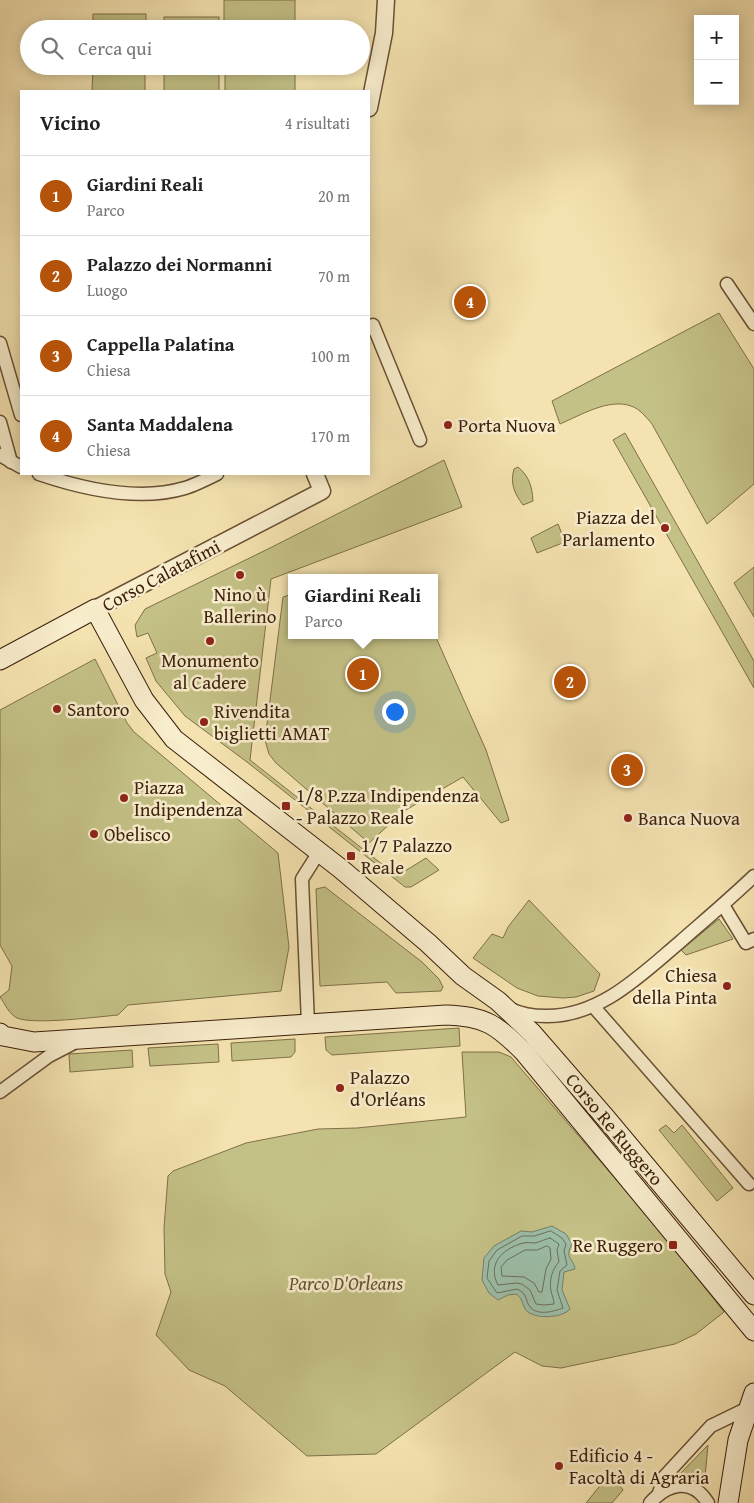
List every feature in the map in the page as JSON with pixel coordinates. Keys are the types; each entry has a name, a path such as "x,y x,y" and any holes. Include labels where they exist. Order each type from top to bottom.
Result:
{"main road":[{"name":"Corso Calatafimi","path":"0,660 95,609"},
{"path":"0,1033 3,1036 34,1042 446,1015 460,1010 467,1004 470,998 470,989 463,976 428,943 341,869 174,739 144,700 95,609"},
{"name":"Corso Re Ruggero","path":"463,976 498,1002 532,1033 754,1295"},
{"name":"Corso Re Ruggero","path":"446,1015 464,1016 493,1024 505,1032 524,1052 754,1330"},
{"path":"728,1503 738,1440 751,1400"}],"street":[{"path":"370,103 384,33 386,0"},
{"path":"727,284 754,324"},
{"path":"371,327 420,440"},
{"path":"0,343 20,412"},
{"path":"0,422 16,464"},
{"path":"0,455 16,464"},
{"path":"42,475 65,483 89,488 151,494 184,488 215,475"},
{"name":"Corso Calatafimi","path":"95,609 322,491 314,475"},
{"path":"308,1024 302,879 319,852"},
{"path":"498,1002 520,1014 538,1016 562,1016 593,1006 614,995 638,977 723,905 754,876"},
{"path":"723,905 750,941"},
{"path":"593,1006 749,1184"},
{"path":"0,1092 62,1048 86,1038"},
{"path":"659,1493 664,1477 711,1426 751,1400"},
{"path":"650,1503 659,1493 671,1487 684,1485 703,1495 708,1503"}],"green space":[{"path":"224,0 295,0 295,20 224,20"},
{"path":"93,14 146,14 146,20 93,20"},
{"path":"164,17 219,17 219,20 164,20"},
{"path":"93,75 145,75 145,90 92,90"},
{"path":"164,75 219,75 219,90 164,90"},
{"path":"225,75 295,75 295,90 225,90"},
{"path":"719,313 754,369 754,484 707,524 652,424 640,411 631,406 614,404 586,412 560,424 552,401"},
{"path":"625,433 754,661 754,688 613,440"},
{"path":"444,460 462,507 271,579 250,760 397,876 426,858 439,870 411,887 405,887 247,762 185,716 156,681 146,658 157,653 148,633 137,637 135,625 145,609"},
{"path":"518,467 527,478 533,496 533,501 523,505 515,492 513,483 514,469"},
{"path":"558,524 565,542 537,553 531,538"},
{"path":"754,567 754,617 734,583"},
{"path":"288,595 288,639 437,639 486,750 509,820 501,823 463,777 404,811 369,843 276,763 269,754 265,740 283,597"},
{"name":"Piazza Indipendenza","path":"95,659 127,723 134,732 278,853 289,947 281,991 128,1005 118,1015 51,1021 17,1018 9,1011 0,997 9,990 12,966 0,945 0,710"},
{"path":"325,887 422,962 439,979 443,987 441,991 396,993 387,982 320,986 316,889"},
{"path":"529,900 600,974 594,991 576,997 538,996 517,988 473,958 492,934 503,938 508,927"},
{"path":"719,919 733,939 686,955 681,950"},
{"path":"459,1028 460,1046 332,1055 326,1050 325,1037"},
{"path":"295,1039 295,1052 291,1057 232,1061 231,1043"},
{"path":"218,1044 219,1062 150,1066 148,1048"},
{"path":"132,1050 133,1067 70,1072 69,1054"},
{"name":"Parco D'Orleans","path":"462,1052 499,1052 511,1057 660,1231 724,1312 696,1334 675,1344 561,1368 542,1366 515,1352 376,1454 307,1456 225,1386 189,1370 156,1335 171,1292 165,1274 164,1228 168,1176 173,1171 246,1143 318,1129 357,1128 466,1117"},
{"path":"666,1125 674,1133 682,1125 733,1188 717,1201 659,1130"},
{"path":"708,1445 705,1477 696,1473 680,1474"},
{"path":"616,1481 623,1490 612,1503 586,1503 603,1482"}],"water":[{"path":"552,1226 566,1234 572,1244 569,1255 575,1269 564,1272 562,1290 570,1309 555,1316 535,1315 526,1310 520,1297 516,1294 508,1295 498,1300 489,1293 482,1280 484,1258 494,1246 521,1231 532,1232"}],"place":[{"name":"Santa Maddalena","path":"470,302"},
{"name":"Porta Nuova","path":"448,425"},
{"name":"Piazza del Parlamento","path":"665,528"},
{"name":"Nino ù Ballerino","path":"240,575"},
{"name":"Monumento al Cadere","path":"210,641"},
{"name":"Giardini Reali","path":"363,674"},
{"name":"Palazzo dei Normanni","path":"570,682"},
{"name":"Santoro","path":"57,709"},
{"name":"Rivendita biglietti AMAT","path":"204,722"},
{"name":"Cappella Palatina","path":"627,770"},
{"name":"Piazza Indipendenza","path":"124,798"},
{"name":"1/8 P.zza Indipendenza - Palazzo Reale","path":"286,806"},
{"name":"Banca Nuova","path":"628,818"},
{"name":"Obelisco","path":"94,834"},
{"name":"1/7 Palazzo Reale","path":"351,856"},
{"name":"Chiesa della Pinta","path":"727,986"},
{"name":"Palazzo d'Orléans","path":"340,1088"},
{"name":"Re Ruggero","path":"673,1245"},
{"name":"Edificio 4 - Facoltà di Agraria","path":"559,1466"}]}
